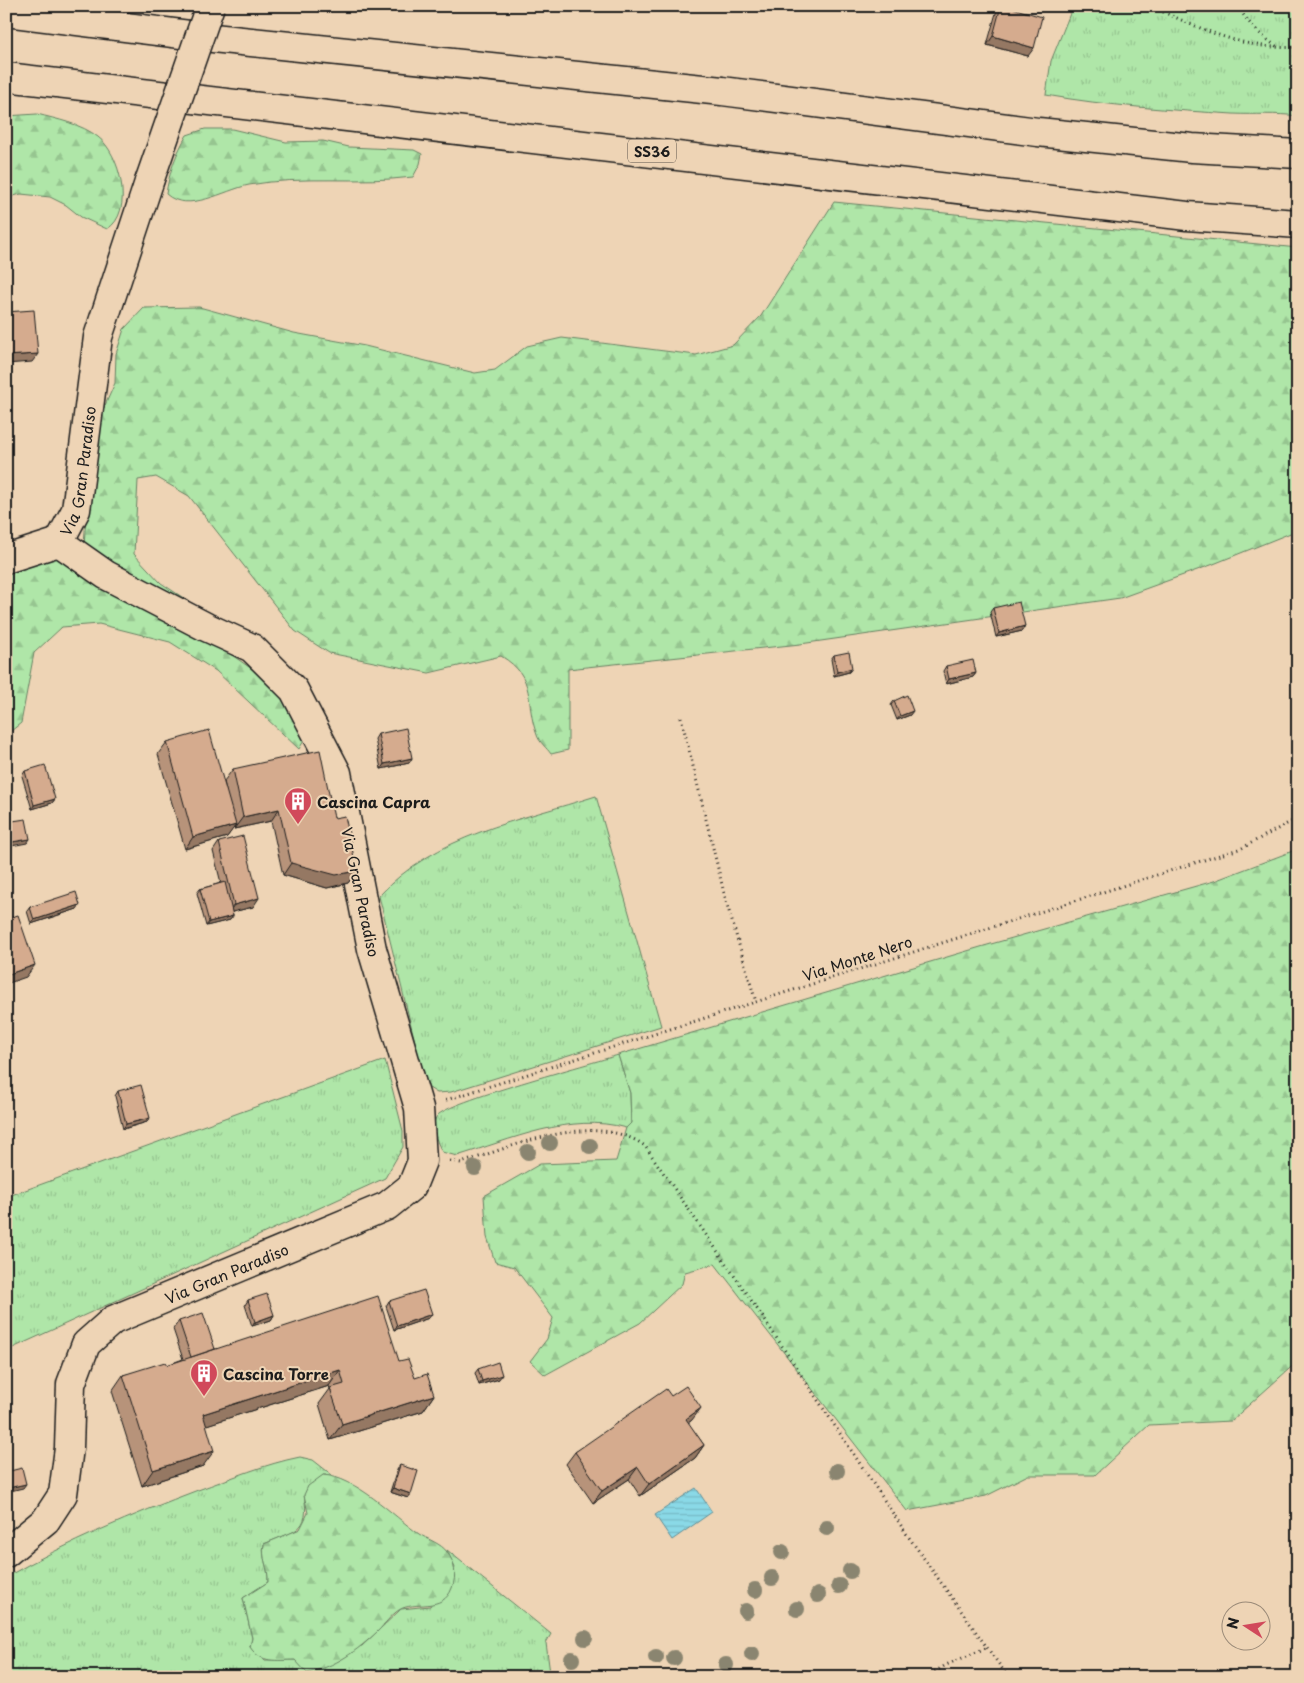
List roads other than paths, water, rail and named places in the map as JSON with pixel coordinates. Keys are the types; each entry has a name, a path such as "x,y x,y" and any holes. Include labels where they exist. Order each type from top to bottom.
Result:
{"main road":[{"name":"Via Gran Paradiso","path":"6,1553 46,1520 63,1494 70,1448 71,1384 86,1344 112,1320 387,1206 412,1186 422,1161 419,1108 372,949 337,773 294,690 252,648 206,627 106,575 59,542 76,510 98,337 148,182 210,6"},
{"path":"6,12 213,38 722,91 1038,132 1192,148 1298,154"},
{"name":"SS36","path":"6,77 1187,216 1298,224"},
{"path":"6,559 59,542"}],"water":[{"path":"696,1488 712,1512 672,1540 655,1515"}],"place":[{"name":"Cascina Capra","path":"298,825"},
{"name":"Cascina Torre","path":"204,1397"}]}
